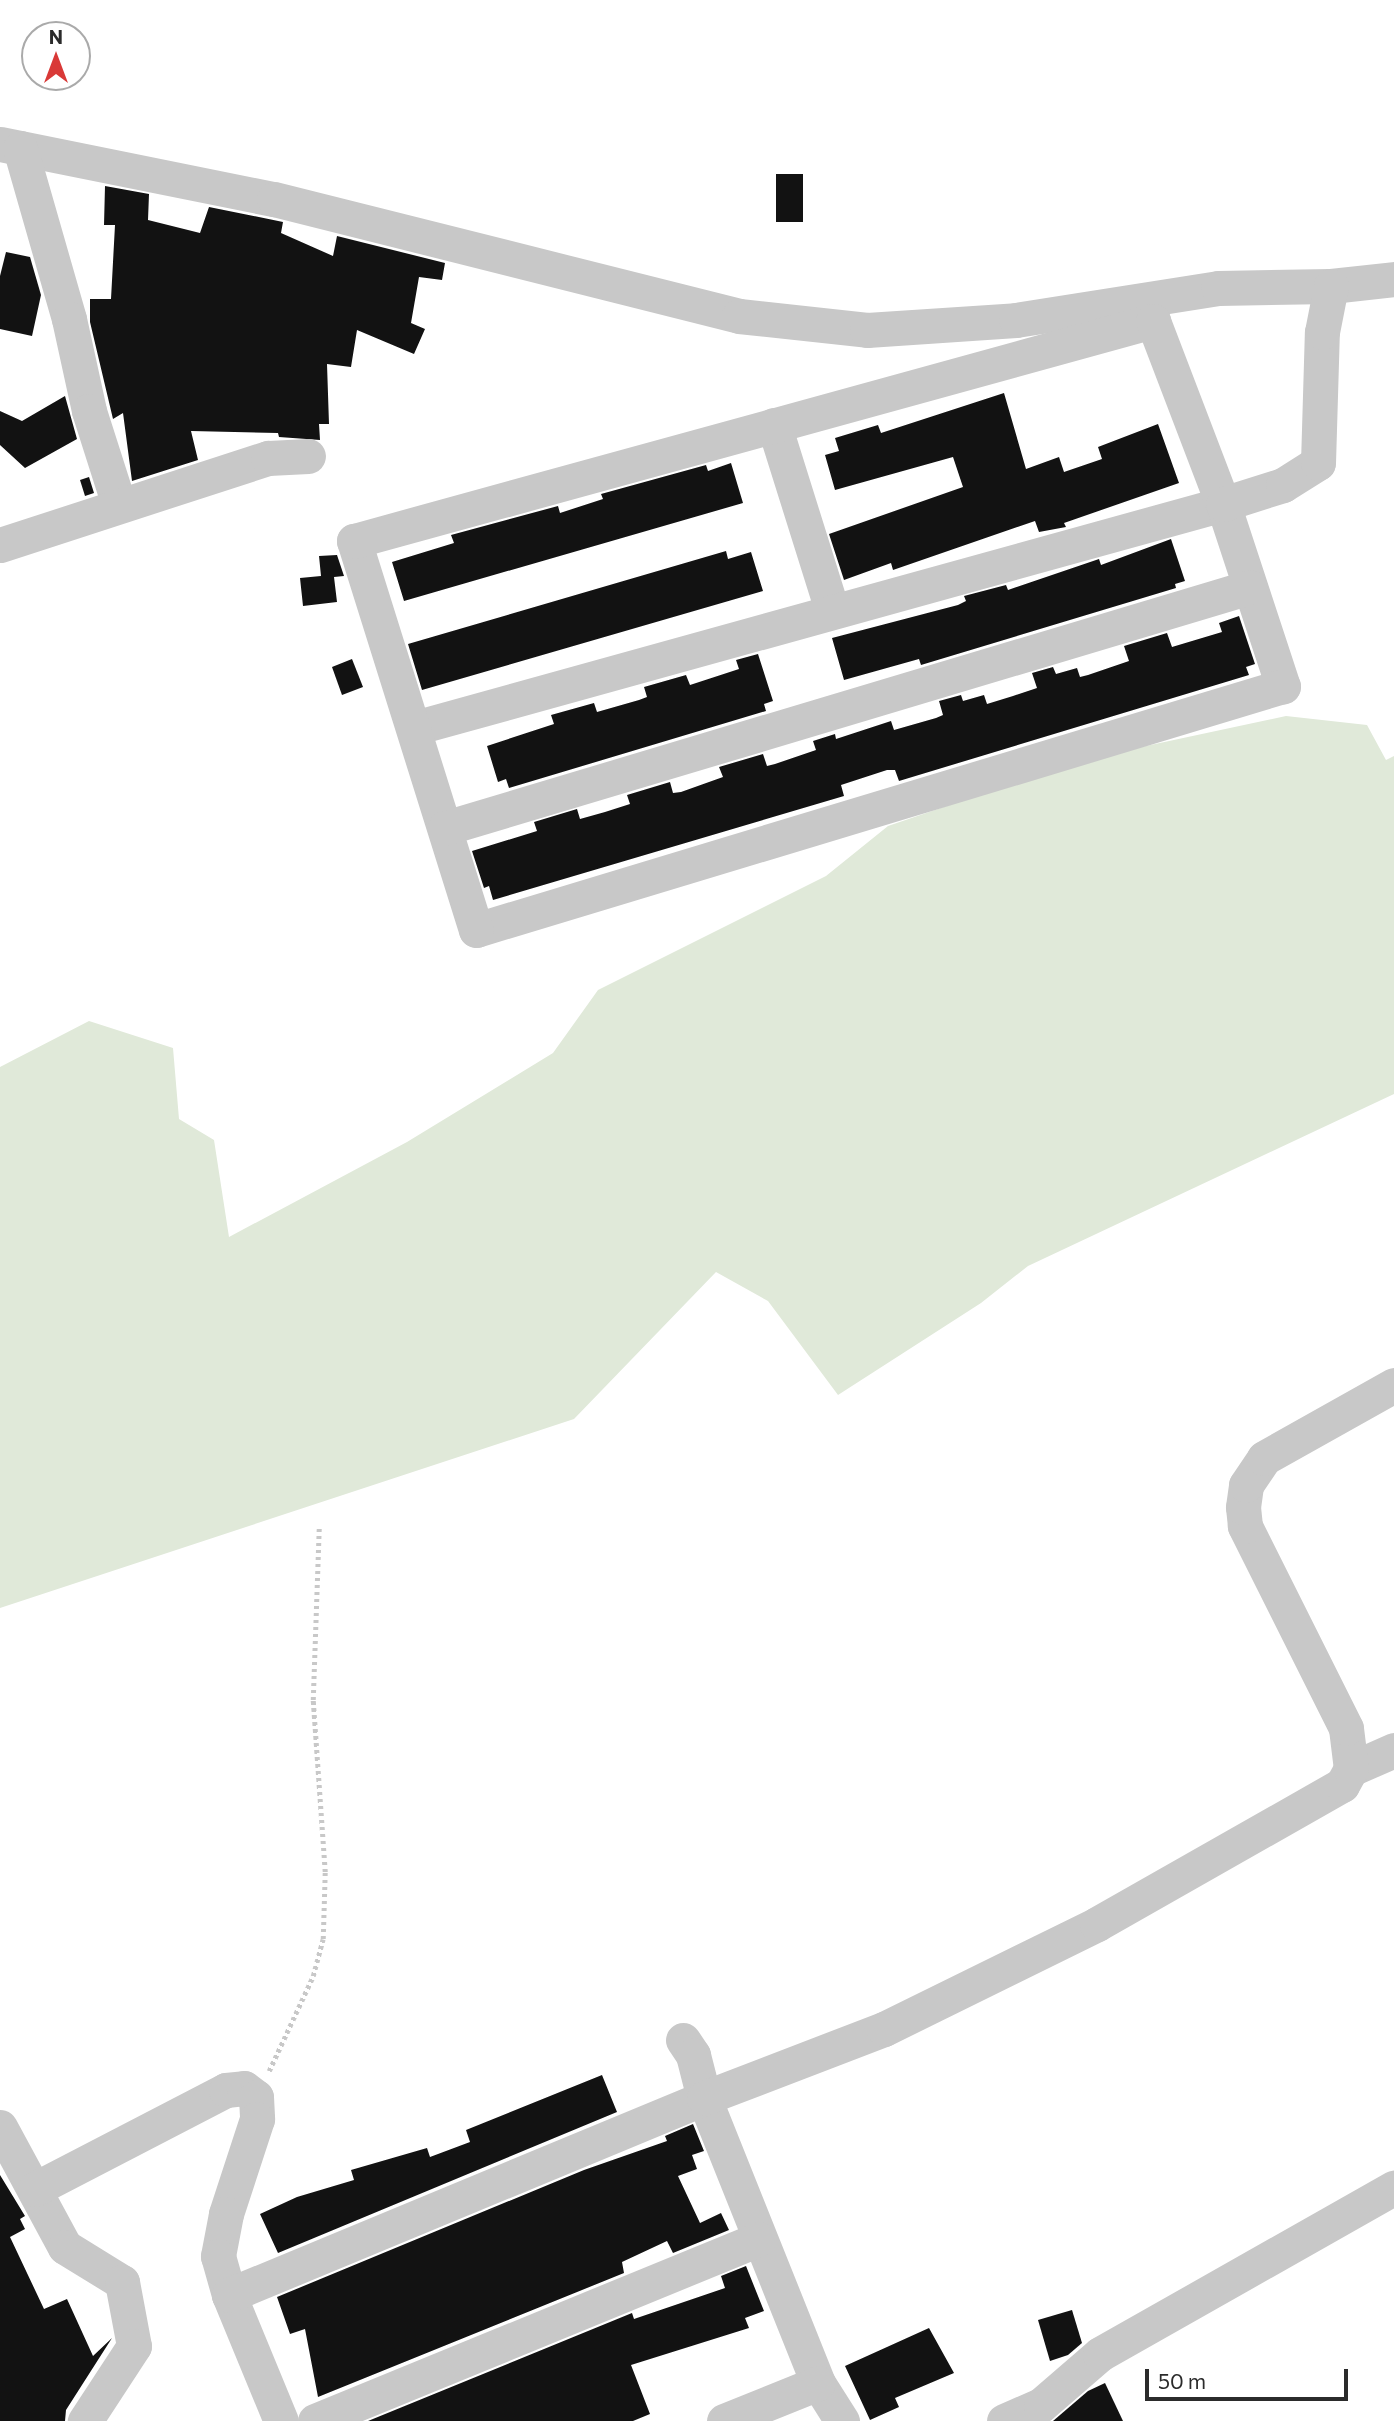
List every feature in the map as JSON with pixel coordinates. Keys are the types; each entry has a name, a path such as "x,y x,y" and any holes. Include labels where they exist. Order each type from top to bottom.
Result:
{"street":[{"path":"10,146 274,199 739,316 867,330 1016,320 1218,288 1331,286 1394,279"},
{"path":"10,146 69,319 89,411 120,505"},
{"path":"414,728 832,610 1223,504 1283,485 1318,463 1322,332 1331,286"},
{"path":"1153,321 1223,504 1283,685 477,930 354,541 774,425 1153,321"},
{"path":"774,425 832,610"},
{"path":"0,545 268,458 308,456"},
{"path":"445,828 1250,587"},
{"path":"229,2295 705,2098 884,2029 1097,1924 1342,1785 1351,1769 1346,1728 1245,1526 1242,1507 1247,1485 1264,1458 1394,1385"},
{"path":"1351,1769 1394,1750"},
{"path":"683,2040 693,2055 705,2098 818,2383 842,2421"},
{"path":"20,2181 226,2090 244,2088 256,2097 257,2119 226,2214 218,2256 229,2295 281,2421"},
{"path":"0,2127 20,2181 65,2247 122,2282 134,2346 85,2421"},
{"path":"1004,2421 1041,2405 1100,2354 1394,2188"},
{"path":"315,2421 759,2239"},
{"path":"724,2421 818,2383"}],"path":[{"path":"256,2097 313,1976 323,1939 325,1872 313,1700 319,1525"}],"green space":[{"path":"1286,716 1367,725 1386,760 1394,756 1394,1094 1028,1266 981,1303 838,1395 768,1301 716,1272 574,1419 0,1608 0,1067 89,1021 173,1048 179,1119 214,1140 229,1237 407,1142 553,1053 598,990 826,876 888,826 1085,759"}],"building":[{"path":"776,174 803,174 803,222 776,222"},
{"path":"105,186 149,194 148,220 200,233 209,207 283,222 281,233 333,256 337,236 445,263 442,280 419,277 411,323 425,329 414,354 357,330 351,367 327,364 329,424 319,424 320,440 279,437 278,433 191,431 198,460 132,481 123,413 113,419 90,322 90,299 111,299 115,225 104,225"},
{"path":"6,252 30,257 41,295 32,336 0,329 0,276"},
{"path":"1004,393 1026,469 1059,457 1064,472 1102,459 1098,447 1158,424 1179,483 1064,523 1066,527 1039,532 1035,521 893,570 891,563 844,580 829,534 963,487 953,457 835,490 825,455 839,451 835,438 878,425 881,433"},
{"path":"65,396 77,439 25,468 0,445 0,411 22,421"},
{"path":"731,463 743,503 404,601 392,562 454,543 451,535 558,506 560,513 603,499 601,494 706,465 708,471"},
{"path":"89,477 94,493 85,496 80,480"},
{"path":"1171,539 1185,581 1175,584 1176,588 921,665 919,659 844,680 832,638 958,605 966,601 964,596 1006,585 1008,590 1099,559 1101,565"},
{"path":"726,551 728,559 751,552 763,591 422,690 408,644"},
{"path":"337,555 344,576 334,577 337,602 303,606 300,578 321,576 319,556"},
{"path":"1239,616 1255,664 1246,667 1249,675 899,781 895,770 887,770 841,785 844,796 493,900 489,886 484,888 472,851 537,831 534,822 577,809 580,819 605,812 630,804 627,795 670,782 673,793 681,792 723,777 719,767 763,754 767,766 775,764 816,750 813,741 835,734 836,739 891,721 894,730 936,718 943,715 939,701 961,695 963,701 984,695 987,704 1037,688 1032,673 1053,667 1056,674 1077,668 1080,677 1088,675 1129,661 1124,646 1167,633 1172,647 1222,632 1219,623"},
{"path":"758,654 773,701 764,704 766,711 509,788 506,779 498,782 487,746 554,724 551,715 594,703 597,712 639,700 647,697 644,687 686,675 690,685 739,669 736,660"},
{"path":"352,659 363,687 342,695 332,667"},
{"path":"602,2075 617,2112 278,2253 260,2214 297,2197 354,2180 351,2170 427,2148 430,2157 470,2142 466,2130"},
{"path":"693,2124 704,2151 692,2155 697,2169 678,2176 700,2223 721,2213 729,2230 673,2253 667,2241 622,2262 624,2273 318,2397 305,2329 290,2334 277,2297 584,2170 667,2141 665,2136"},
{"path":"0,2175 25,2216 20,2219 25,2229 10,2237 44,2309 67,2299 93,2356 112,2338 66,2410 65,2421 0,2421"},
{"path":"746,2266 764,2311 745,2318 749,2328 631,2365 650,2414 633,2421 368,2421 632,2313 634,2319 725,2288 721,2276"},
{"path":"1072,2310 1082,2343 1068,2355 1050,2361 1038,2320"},
{"path":"929,2328 954,2373 895,2398 899,2407 870,2420 845,2366"},
{"path":"1105,2383 1123,2421 1053,2421 1088,2391"}]}
